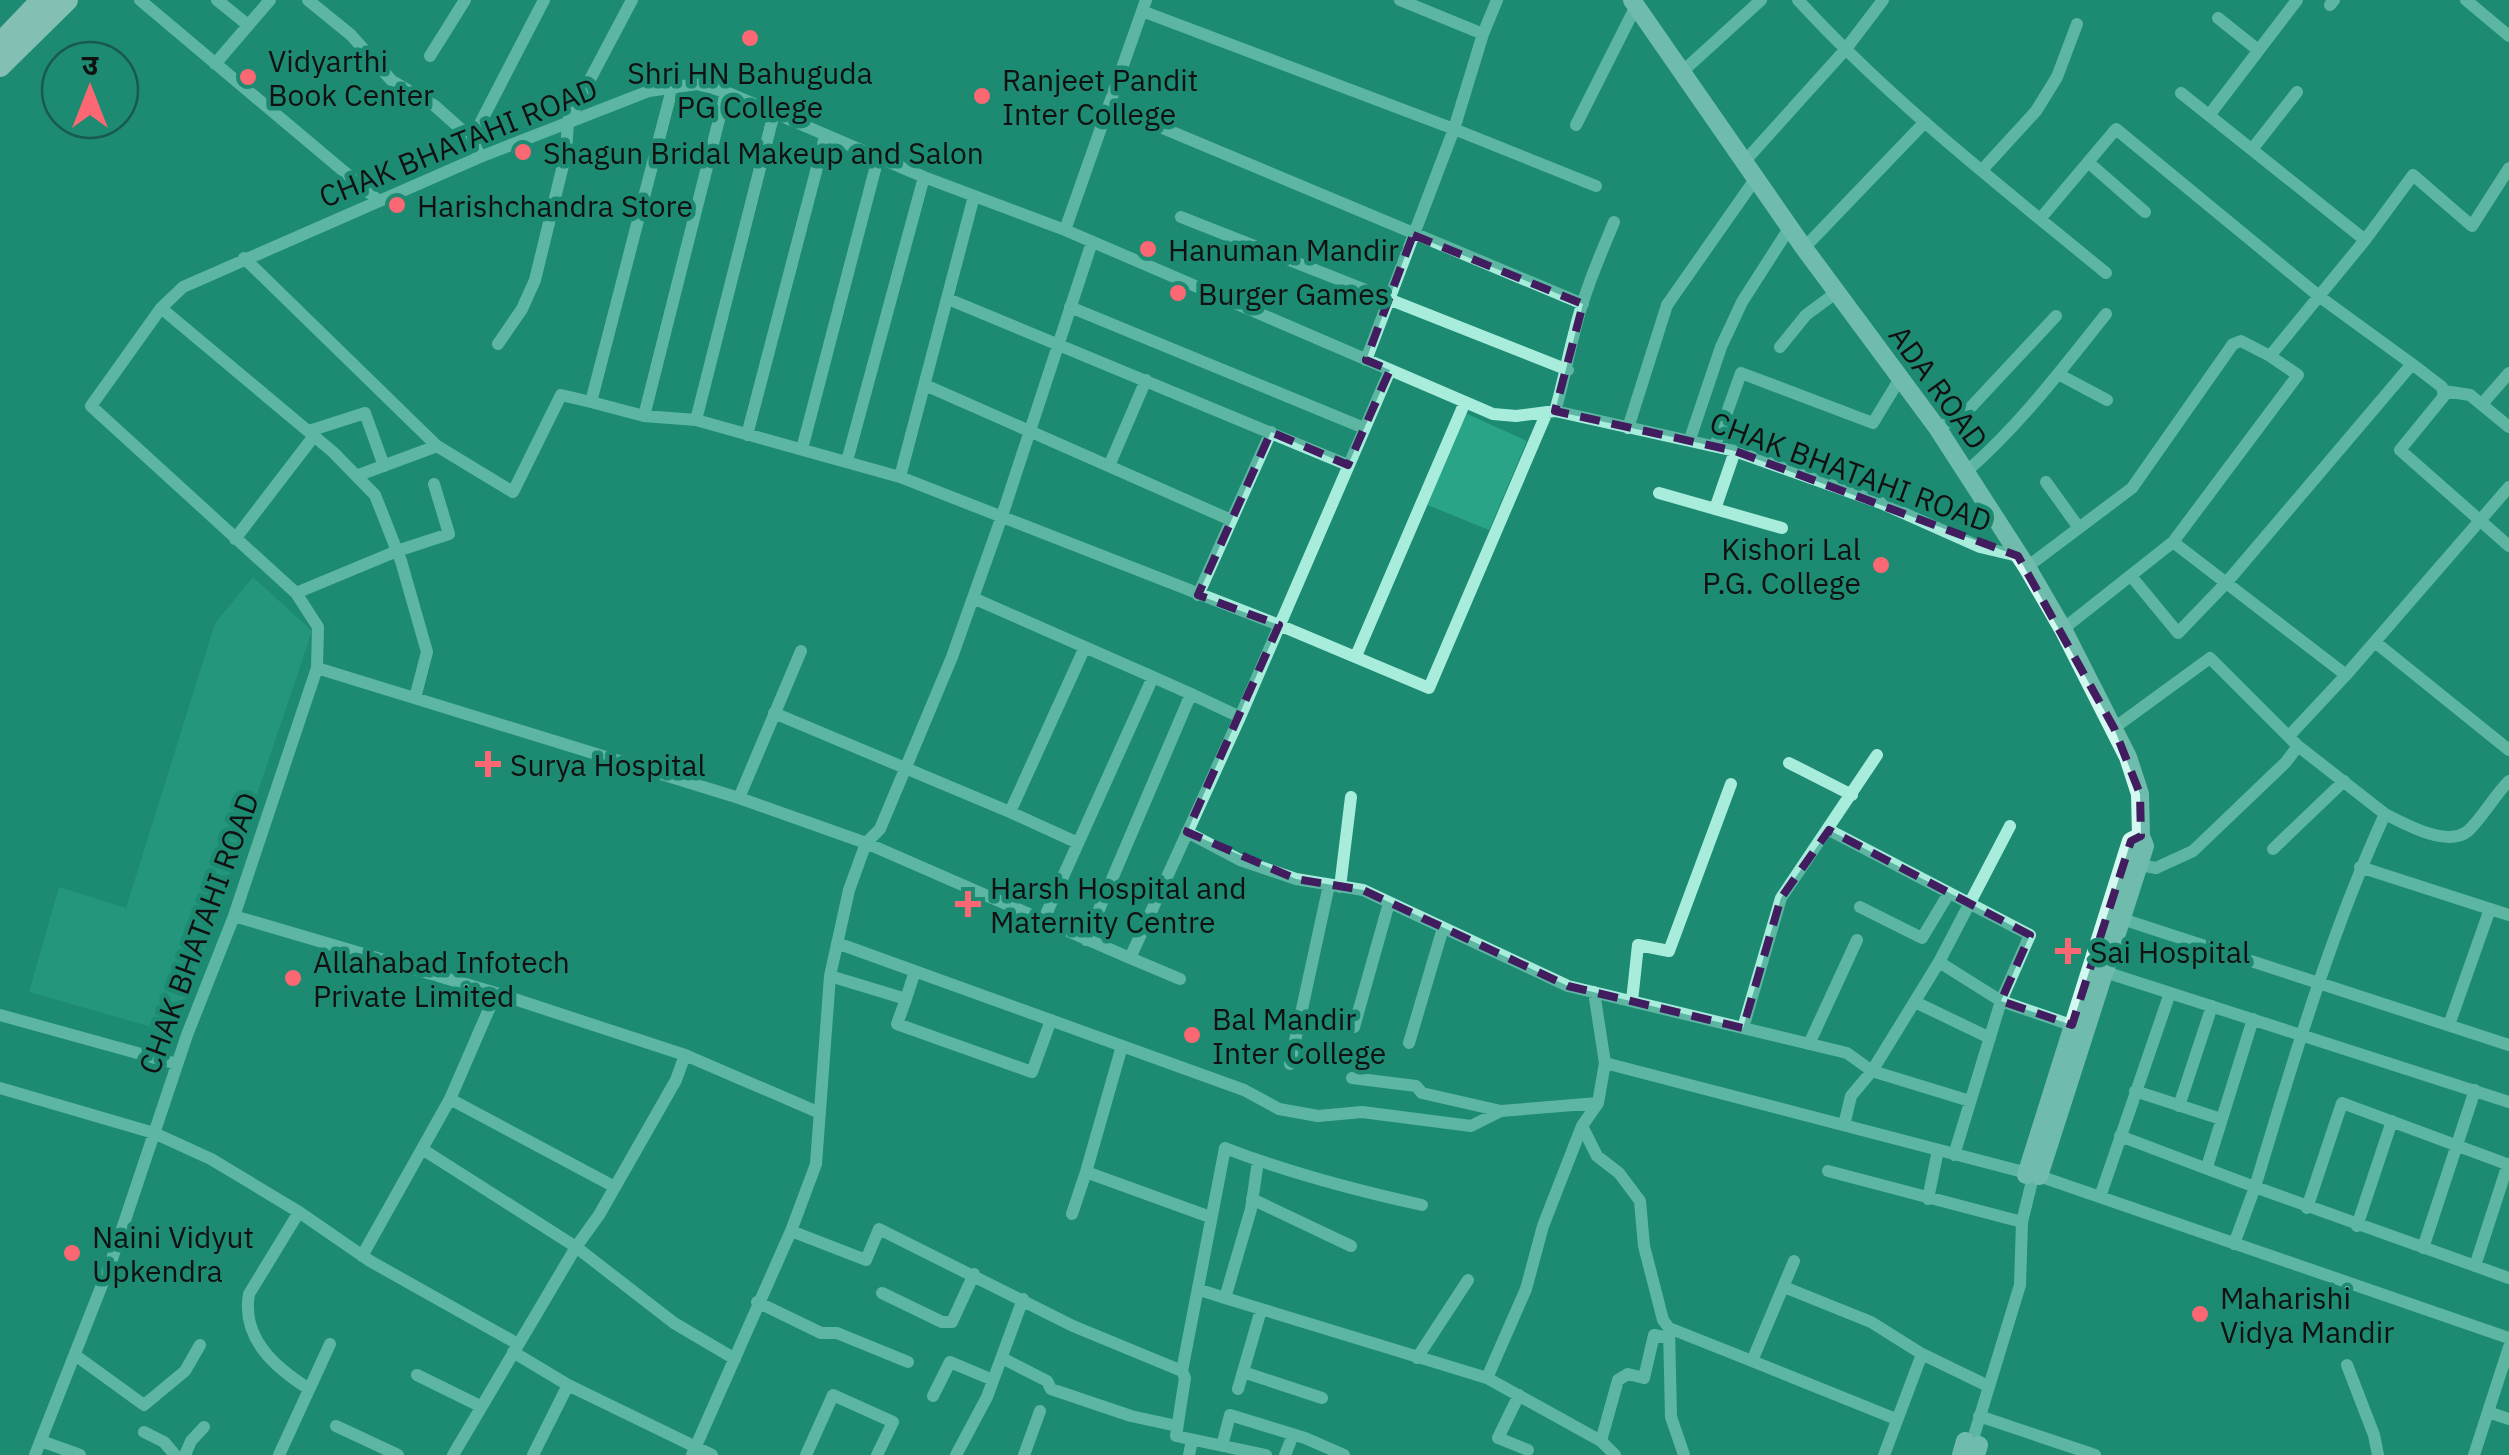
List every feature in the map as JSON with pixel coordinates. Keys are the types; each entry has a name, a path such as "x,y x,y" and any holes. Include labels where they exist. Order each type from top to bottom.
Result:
{"highway":[{"path":"0,44 42,0"},
{"path":"0,66 67,0"}],"street":[{"path":"140,0 378,200"},
{"path":"218,0 248,26"},
{"path":"215,64 270,0"},
{"path":"308,0 350,35 392,81 434,106 472,139 480,157"},
{"path":"430,56 465,0"},
{"path":"472,139 544,0"},
{"path":"498,344 522,310 535,280 566,152 568,121 632,0"},
{"path":"1400,0 1483,34"},
{"path":"1366,360 1454,129 1497,0"},
{"path":"1683,72 1761,0"},
{"path":"1798,0 1844,50 1925,122 2106,273"},
{"path":"1745,160 1844,50 1883,0"},
{"path":"2210,114 2297,0"},
{"path":"2466,0 2509,36"},
{"path":"1576,125 1634,3"},
{"name":"ADA ROAD","path":"1634,3 1804,248 1967,471 2063,629 2128,757 2140,794 2141,836 2145,846 2105,972 2079,1028"},
{"path":"1065,230 1144,6 1596,186"},
{"path":"2218,18 2258,50"},
{"path":"1982,170 2036,111 2057,77 2077,24"},
{"name":"CHAK BHATAHI ROAD","path":"35,1455 112,1262 177,1064 234,916 318,668 318,628 296,593 91,406 161,308 183,286 244,258 568,121 673,85 696,84 726,92 924,177 1065,230 1493,414 1551,412 1735,450 1881,503 2022,562"},
{"path":"591,402 673,85"},
{"path":"644,416 726,92"},
{"path":"2253,148 2297,92"},
{"path":"2181,93 2365,240"},
{"path":"1110,106 1582,304"},
{"path":"696,420 774,113"},
{"path":"1804,248 1925,122"},
{"path":"2040,219 2116,129 2320,296 2444,391 2465,393 2509,426"},
{"path":"748,435 825,136"},
{"path":"802,450 878,158"},
{"path":"2088,162 2145,212"},
{"path":"2270,356 2413,175 2472,226 2509,168"},
{"path":"847,460 924,177"},
{"path":"1628,428 1667,305 1756,178"},
{"path":"900,478 974,196"},
{"path":"1181,217 1568,370"},
{"path":"244,258 437,446 513,492 562,395 644,416 696,420 900,478 1280,624 1429,688 1568,370 1582,304 1614,222"},
{"path":"1690,439 1721,347 1742,302 1790,227"},
{"path":"694,1451 816,1164 830,976 850,890 866,843 880,829 974,598 1092,242"},
{"path":"1780,347 1806,315 1837,292"},
{"path":"948,300 1348,466"},
{"path":"1070,307 1364,428"},
{"path":"161,308 311,433 374,495 398,551 427,652 415,698"},
{"path":"1967,471 1996,446 2106,314"},
{"path":"1938,429 1970,407 2056,316"},
{"path":"2022,562 2079,528 2132,488 2233,344 2241,341 2298,375 2173,542 2063,629"},
{"path":"2130,576 2178,633 2227,582 2412,364"},
{"path":"1130,958 1240,717 1390,370"},
{"path":"1715,446 1741,373 1873,423 1899,380"},
{"path":"2482,404 2509,373"},
{"path":"2058,374 2107,400"},
{"path":"1109,466 1146,380"},
{"path":"926,385 1231,520"},
{"path":"2444,391 2400,450 2509,546"},
{"path":"1356,656 1465,402"},
{"path":"235,539 311,433 364,413 384,466"},
{"path":"1198,594 1271,432"},
{"path":"356,476 437,446"},
{"path":"1715,509 1735,450"},
{"path":"2046,482 2079,528"},
{"path":"296,593 449,534 434,484"},
{"path":"2140,865 2156,868 2193,851 2286,762 2294,741 2346,675 2509,486"},
{"path":"1659,493 1782,528"},
{"path":"2173,542 2346,675"},
{"path":"974,598 1240,717"},
{"path":"2375,642 2509,750"},
{"path":"1010,812 1086,647"},
{"path":"739,798 801,651"},
{"path":"2114,728 2210,658 2294,741 2385,814 2438,835 2455,837 2466,832 2509,781"},
{"path":"318,668 739,798 866,843 1180,979"},
{"path":"1043,921 1153,676"},
{"path":"1086,940 1190,694"},
{"path":"774,713 906,766 1078,844"},
{"path":"1743,1028 1781,898 1877,755"},
{"path":"1789,764 1852,795"},
{"path":"2272,850 2344,781"},
{"path":"1632,1002 1638,945 1669,950 1731,784"},
{"path":"1290,1064 1334,886 1350,796"},
{"path":"2234,1244 2318,982 2360,867 2385,814"},
{"path":"1844,1125 1851,1096 1872,1071 1939,962 2010,826"},
{"path":"1829,830 2030,935 2001,1001 1954,1155"},
{"path":"1186,832 1240,860 1296,880 1362,890 1568,986 1847,1054 1872,1071 1970,1101"},
{"path":"1971,1447 2020,1285 2022,1222 2033,1176 2079,1028 2130,841 2141,836"},
{"path":"2360,867 2509,915"},
{"path":"1860,908 1922,938 1949,893"},
{"path":"1354,1027 1389,904"},
{"path":"2449,1025 2490,909"},
{"path":"234,916 496,993 685,1055 820,1113"},
{"path":"2122,919 2509,1045"},
{"path":"1409,1044 1443,928"},
{"path":"1809,1044 1857,940"},
{"path":"837,943 1244,1090 1279,1109 1318,1116 1362,1112 1471,1126 1501,1111"},
{"path":"1939,962 2001,1001 2079,1028"},
{"path":"915,971 897,1024 1032,1072 1051,1020"},
{"path":"2105,972 2509,1102"},
{"path":"830,976 906,1000"},
{"path":"1488,1378 1526,1289 1543,1226 1582,1126 1598,1103 1605,1063 1594,992"},
{"path":"362,1256 450,1099 496,993"},
{"path":"2100,1197 2170,993"},
{"path":"1915,1002 1990,1038"},
{"path":"2179,1106 2212,1006"},
{"path":"0,1015 177,1064"},
{"path":"2207,1167 2254,1020"},
{"path":"1072,1214 1122,1046"},
{"path":"452,1455 676,1080 685,1055"},
{"path":"1605,1063 2033,1176 2509,1338"},
{"path":"1352,1078 1416,1086 1422,1093 1501,1111 1598,1103"},
{"path":"0,1088 154,1133 239,1174 362,1256 516,1348 568,1385 694,1451 712,1455"},
{"path":"2423,1248 2474,1090"},
{"path":"2135,1091 2222,1119"},
{"path":"450,1099 614,1186"},
{"path":"2307,1208 2342,1103 2508,1164 2475,1266"},
{"path":"2357,1226 2392,1121"},
{"path":"1582,1126 1597,1156 1619,1173 1640,1201 1655,1298 1669,1333 1670,1417 1684,1455"},
{"path":"2120,1136 2307,1208 2509,1278"},
{"path":"1182,1371 1224,1148 1327,1184 1422,1205"},
{"path":"422,1149 576,1247 674,1323 734,1358"},
{"path":"1928,1199 1938,1150"},
{"path":"1225,1298 1258,1161"},
{"path":"1828,1171 2022,1222"},
{"path":"1086,1172 1210,1217"},
{"path":"1252,1198 1352,1246"},
{"path":"298,1212 247,1305 267,1358 309,1389"},
{"path":"791,1230 866,1260 879,1229 1073,1326 1182,1371 1186,1378 1176,1436 1266,1455"},
{"path":"1752,1361 1794,1262"},
{"path":"882,1294 942,1322 952,1322 974,1274"},
{"path":"1418,1358 1468,1280"},
{"path":"1784,1288 1871,1322 1922,1354 1988,1386"},
{"path":"1200,1290 1488,1378 1601,1441 1614,1455"},
{"path":"956,1455 993,1380 1023,1298"},
{"path":"757,1302 822,1333 836,1333 908,1362"},
{"path":"1238,1389 1261,1310"},
{"path":"1601,1441 1618,1380 1628,1374 1644,1378 1654,1335 1669,1333 1752,1361 1896,1419"},
{"path":"279,1455 330,1344"},
{"path":"74,1355 144,1405 185,1371 200,1345"},
{"path":"2474,1455 2509,1347"},
{"path":"1884,1455 1922,1354"},
{"path":"1002,1358 1047,1381 1051,1388 1131,1416 1178,1426"},
{"path":"933,1396 950,1362 993,1380"},
{"path":"2347,1365 2378,1455"},
{"path":"1243,1372 1322,1398"},
{"path":"417,1375 480,1406"},
{"path":"533,1455 568,1385"},
{"path":"806,1455 833,1395 893,1422 877,1455"},
{"path":"1519,1395 1498,1438 1528,1450"},
{"path":"1024,1455 1040,1411"},
{"path":"2488,1412 2509,1420"},
{"path":"1222,1446 1230,1415 1344,1455"},
{"path":"1979,1416 2094,1455"},
{"path":"336,1426 398,1455"},
{"path":"184,1455 204,1427"},
{"path":"144,1432 164,1442 176,1455"},
{"path":"1285,1455 1293,1435"},
{"path":"1189,1455 1192,1440"},
{"path":"41,1441 80,1455"}],"highlighted area":[{"path":"1413,235 1583,304 1555,411 1735,451 2018,556 2114,728 2140,794 2141,836 2131,841 2072,1025 2001,1001 2030,935 1829,830 1781,898 1743,1028 1568,986 1363,890 1296,879 1187,832 1279,625 1198,595 1271,432 1348,465 1390,370 1366,360"}],"green space":[{"path":"1465,413 1527,441 1489,530 1425,504"},
{"path":"253,577 312,631 200,964 172,1033 29,992 59,887 126,908 215,623"}],"place":[{"name":"Shri HN Bahuguda PG College","path":"750,38"},
{"name":"Vidyarthi Book Center","path":"248,77"},
{"name":"Ranjeet Pandit Inter College","path":"982,96"},
{"name":"Shagun Bridal Makeup and Salon","path":"523,152"},
{"name":"Harishchandra Store","path":"397,205"},
{"name":"Hanuman Mandir","path":"1148,249"},
{"name":"Burger Games","path":"1178,293"},
{"name":"Kishori Lal P.G. College","path":"1881,565"},
{"name":"Surya Hospital","path":"488,764"},
{"name":"Harsh Hospital and Maternity Centre","path":"968,904"},
{"name":"Sai Hospital","path":"2068,951"},
{"name":"Allahabad Infotech Private Limited","path":"293,978"},
{"name":"Bal Mandir Inter College","path":"1192,1035"},
{"name":"Naini Vidyut Upkendra","path":"72,1253"},
{"name":"Maharishi Vidya Mandir","path":"2200,1314"}]}
